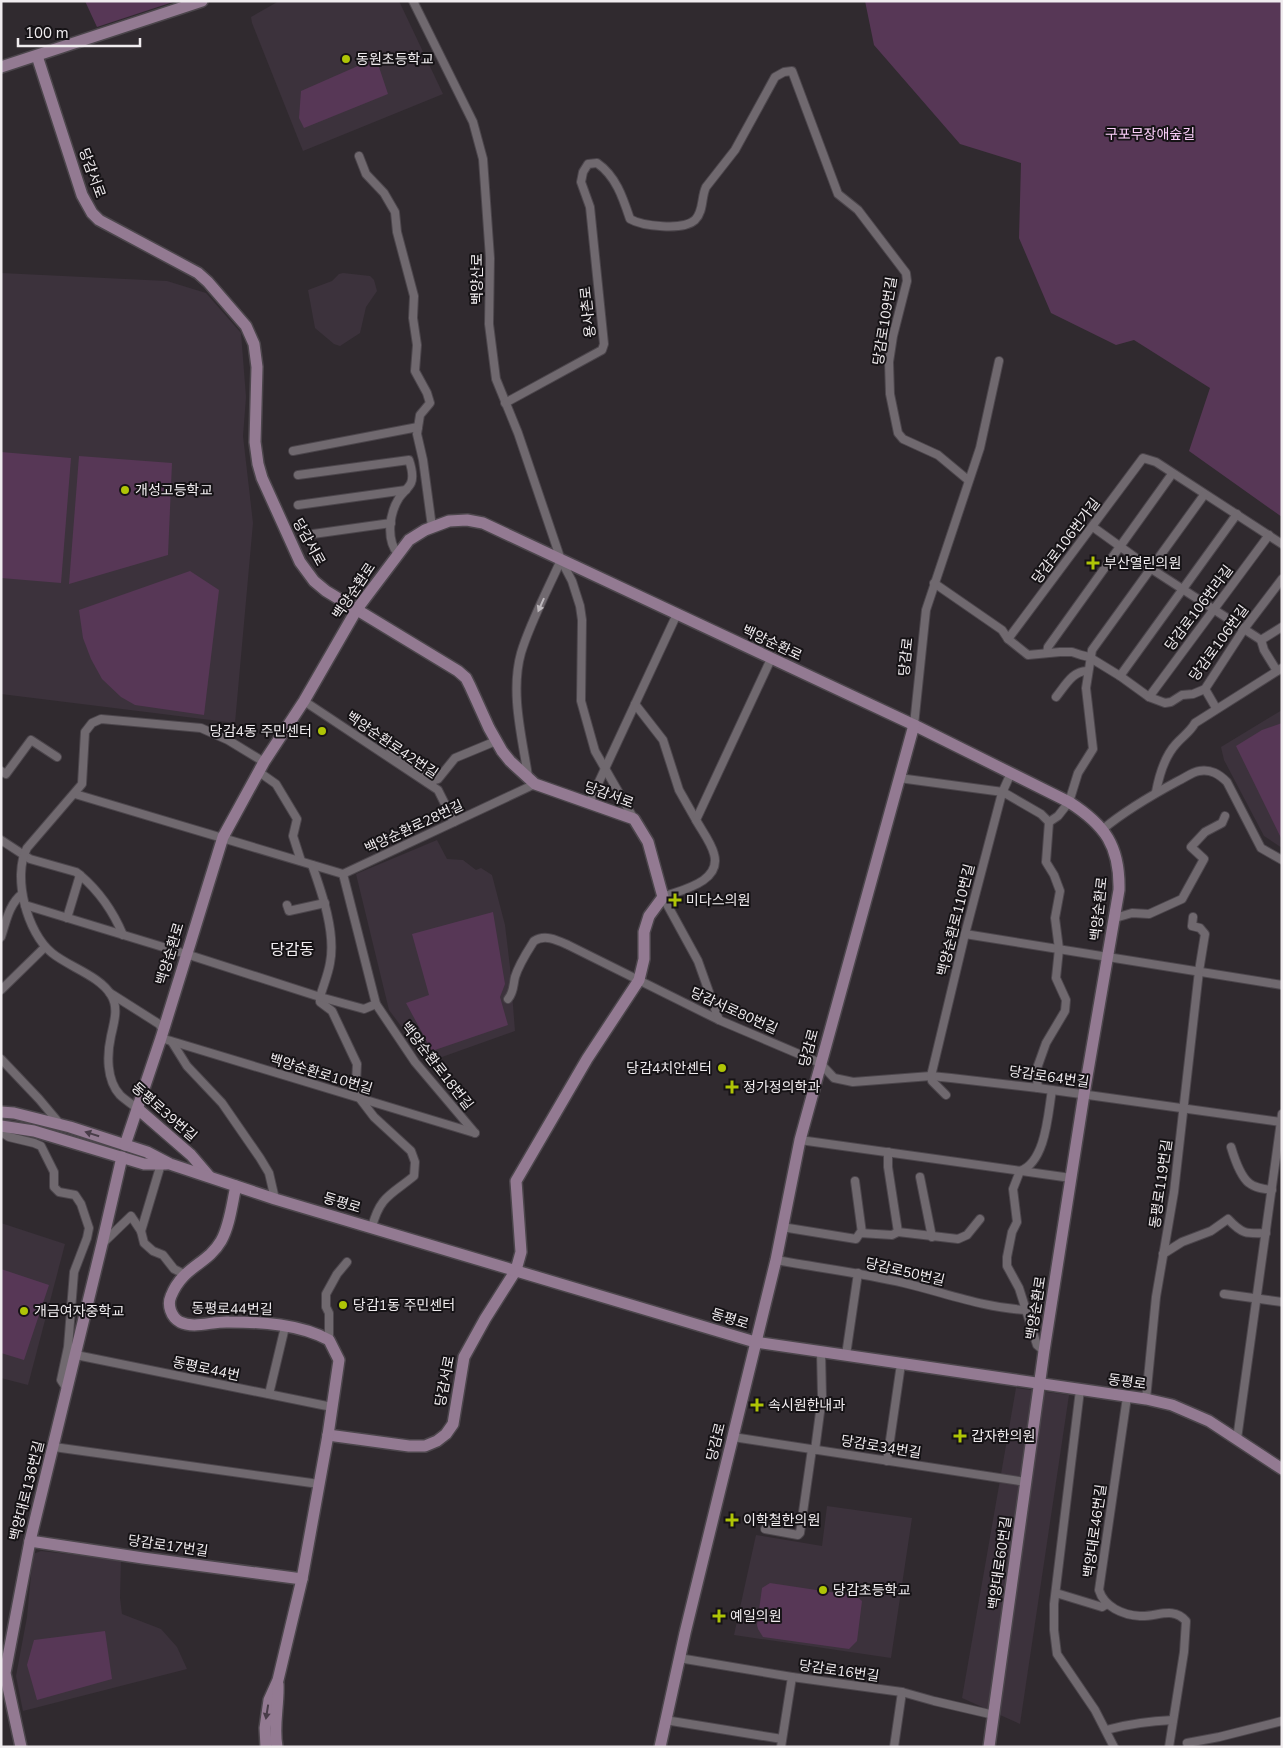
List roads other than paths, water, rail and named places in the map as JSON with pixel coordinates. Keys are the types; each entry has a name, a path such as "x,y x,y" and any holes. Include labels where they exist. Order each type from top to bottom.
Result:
{"main road":[{"path":"1,67 202,1"},
{"name":"당감서로","path":"37,56 82,195 92,213 111,228 198,273 246,326 257,355 256,458 262,478 293,550 305,571 326,591 458,671 466,678 496,741 510,761 532,780 589,804 634,819 648,842 663,897 649,916 644,932 644,960 639,980 587,1059 516,1181 521,1252 516,1270 464,1356 452,1424 446,1434 437,1441 425,1446 409,1446 328,1435"},
{"name":"백양순환로","path":"125,1145 162,1034 222,837 262,767 304,701 357,609 409,540 432,527 456,520 483,523 914,725 1069,802 1088,814 1103,829 1112,846 1118,870 1119,890 1109,958 1084,1094 1040,1384"},
{"name":"당감로","path":"660,1747 679,1658 776,1260 800,1140 914,725"},
{"name":"동평로39번길","path":"138,1109 190,1155 210,1177"},
{"name":"동평로","path":"1,1112 60,1124 147,1152 166,1164 275,1199 755,1342 1146,1399 1172,1405 1209,1421 1280,1464"},
{"name":"동평로","path":"1,1126 34,1131 144,1164 166,1164"},
{"name":"백양대로136번길","path":"22,1747 5,1674 30,1541 122,1157"},
{"name":"동평로44번길","path":"236,1186 221,1241 203,1260 184,1274 175,1287 169,1301 172,1315 181,1322 200,1325 228,1322 299,1329 328,1340"},
{"path":"266,1747 265,1728 269,1700 278,1680 302,1579 328,1435 339,1360 328,1340"},
{"name":"백양대로60번길","path":"989,1747 1040,1384"},
{"name":"당감로17번길","path":"30,1541 302,1579"},
{"path":"277,1747 275,1723 279,1703 278,1680"}],"street":[{"name":"백양산로","path":"413,1 473,122 479,141 483,159 490,258 491,342 496,379 518,433 561,560 575,589 581,613 581,701 595,751 634,819"},
{"name":"당감로109번길","path":"588,164 597,163 610,175 618,187 630,219 638,224 684,226 695,219 703,203 703,192 736,150 775,76 792,70 838,194 858,210 906,273 907,281 893,336 889,362 890,394 898,433 903,440 938,455 968,480"},
{"path":"359,156 366,174 384,192 395,212 397,232 414,296 413,318 417,345 415,371 427,393 430,403 420,415 417,434 423,460 432,527"},
{"name":"용사촌로","path":"505,403 602,350 604,344 590,206 581,182 583,172 588,164"},
{"name":"당감로","path":"914,725 926,610 980,448 999,360"},
{"path":"293,451 418,427"},
{"name":"당감로106번가길","path":"1008,639 1143,458 1156,462 1172,474"},
{"path":"298,475 410,460 411,483 398,500 390,535 392,547 398,554"},
{"path":"1047,653 1048,647 1172,474 1238,514 1282,544"},
{"path":"298,505 406,490"},
{"path":"1049,822 1058,816 1069,802 1078,773 1093,749 1086,688 1092,650 1204,495"},
{"path":"1120,676 1238,514"},
{"path":"306,535 392,523"},
{"path":"1092,526 1150,568 1262,640 1264,650 1279,669 1195,722 1191,731 1169,753 1158,779 1156,792"},
{"name":"당감로106번라길","path":"1149,696 1269,535"},
{"path":"532,780 517,707 517,683 521,654 561,560"},
{"name":"당감로106번길","path":"934,583 1002,630 1008,639 1028,655 1072,652 1090,658 1149,696 1165,703 1171,702 1182,695 1193,694 1205,689 1244,629 1282,579"},
{"path":"589,804 677,614"},
{"path":"1262,640 1282,627"},
{"path":"696,820 771,659"},
{"path":"1056,697 1075,674 1080,671 1088,671"},
{"path":"1205,689 1216,708"},
{"name":"백양순환로42번길","path":"304,701 438,790 454,822"},
{"path":"635,704 664,740 679,790 714,854 713,868 710,874 699,884 663,897 698,960 719,1020"},
{"path":"162,1034 159,1024 110,993 99,982 56,956 45,946 34,930 22,894 23,856 27,848 82,784 83,740 85,732 92,723 101,719 201,728 228,740 262,767 276,784 297,819 293,836 301,861"},
{"path":"1,771 6,774 31,740 57,757"},
{"path":"390,749 435,780 438,779 455,758 496,741"},
{"path":"1103,829 1117,817 1156,792 1198,771 1211,771 1220,775 1226,782 1261,848 1282,860"},
{"name":"백양순환로110번길","path":"930,1076 965,934 1003,792 1011,773"},
{"path":"899,778 1003,792 1041,814 1049,822 1046,862 1054,874 1060,890 1055,918 1059,949 1056,978 1066,1000 1065,1012 1046,1043 1041,1056 1036,1072 1038,1088"},
{"name":"백양순환로28번길","path":"343,874 454,822 532,780"},
{"path":"75,794 343,874"},
{"path":"1115,918 1132,913 1149,914 1182,899 1204,859 1192,847 1205,832 1222,822 1225,816"},
{"path":"1,840 23,856 76,872 80,875 104,898 114,914 123,935"},
{"path":"312,865 325,904 331,943 331,962 320,1002 332,1011 357,1064 356,1083 361,1098 374,1117 411,1151 414,1162 414,1176 385,1198 375,1213 372,1228"},
{"name":"백양순환로18번길","path":"343,874 376,1004 415,1062 475,1133"},
{"path":"66,918 80,875"},
{"path":"1,937 12,906 22,894"},
{"path":"287,905 289,911 325,904"},
{"path":"25,905 320,997 364,1009 376,1004"},
{"name":"동평로119번길","path":"1146,1399 1156,1297 1174,1192 1199,971 1205,934 1200,928 1192,926 1193,917"},
{"path":"965,934 1282,985"},
{"path":"508,999 524,956 534,941 542,937 548,937 568,945 639,980"},
{"path":"1,990 45,946"},
{"name":"당감서로80번길","path":"639,980 719,1020 820,1063"},
{"name":"동평로39번길","path":"110,993 114,1000 116,1018 109,1050 112,1080 119,1094 138,1109"},
{"name":"백양순환로10번길","path":"162,1034 172,1042 475,1133"},
{"path":"172,1042 187,1066 222,1103 260,1158 269,1174 275,1199"},
{"path":"1,1059 60,1124"},
{"name":"당감로64번길","path":"820,1063 834,1078 847,1082 930,1076 1038,1088 1183,1109 1281,1118"},
{"path":"930,1076 932,1081 946,1095"},
{"path":"1020,1171 1026,1169 1036,1157 1042,1144 1052,1090"},
{"path":"1237,1439 1281,1132 1281,1118"},
{"path":"1,1132 9,1137 41,1146 54,1172 54,1187 60,1192 75,1195 82,1204 89,1228 88,1238 74,1272 68,1347 62,1380 67,1389"},
{"path":"800,1140 1072,1178"},
{"path":"1231,1147 1248,1183 1259,1188 1272,1190"},
{"path":"888,1152 888,1167 898,1232"},
{"path":"141,1231 166,1164"},
{"path":"1020,1171 1013,1189 1017,1222 1012,1232 1007,1266 1020,1288 1037,1345 1044,1351"},
{"path":"920,1177 932,1237"},
{"path":"855,1181 862,1234"},
{"path":"102,1244 130,1216 141,1231 144,1243 153,1251 163,1255 174,1269 184,1274"},
{"path":"782,1227 856,1239 862,1234 892,1235 898,1232 958,1239 967,1235 980,1219"},
{"path":"1163,1254 1182,1242 1211,1231 1228,1220 1237,1229 1246,1234 1266,1233"},
{"name":"당감로50번길","path":"776,1260 858,1273 940,1291 956,1298 988,1306 1027,1310"},
{"path":"328,1340 329,1313 326,1307 326,1294 337,1274 347,1262"},
{"path":"846,1355 858,1273"},
{"path":"1224,1294 1282,1302"},
{"path":"269,1394 285,1327"},
{"path":"766,1529 798,1535 800,1533 822,1397 821,1352"},
{"name":"동평로44번","path":"76,1355 332,1407"},
{"path":"886,1461 901,1364"},
{"path":"1080,1390 1056,1593 1054,1630 1057,1654 1096,1710 1114,1747"},
{"name":"백양대로46번길","path":"1107,1604 1102,1599 1099,1590 1127,1397"},
{"name":"당감로34번길","path":"733,1437 1026,1482"},
{"path":"54,1447 319,1484"},
{"path":"1056,1593 1102,1607 1107,1604 1129,1614 1141,1616 1173,1613 1182,1616 1186,1621 1184,1652 1169,1747"},
{"name":"당감로16번길","path":"679,1658 792,1677 902,1692 994,1715"},
{"path":"665,1720 782,1743 792,1677"},
{"path":"894,1747 902,1692"},
{"path":"1106,1730 1120,1726 1173,1720"},
{"path":"1187,1743 1282,1721"}],"place":[{"name":"동원초등학교","path":"346,59"},
{"name":"개성고등학교","path":"125,490"},
{"name":"부산열린의원","path":"1093,563"},
{"name":"당감4동 주민센터","path":"322,731"},
{"name":"미다스의원","path":"675,900"},
{"name":"당감4치안센터","path":"722,1068"},
{"name":"정가정의학과","path":"732,1087"},
{"name":"당감1동 주민센터","path":"343,1305"},
{"name":"개금여자중학교","path":"24,1311"},
{"name":"속시원한내과","path":"757,1405"},
{"name":"갑자한의원","path":"960,1436"},
{"name":"이학철한의원","path":"732,1520"},
{"name":"당감초등학교","path":"823,1590"},
{"name":"예일의원","path":"719,1616"}],"district":[{"name":"당감동","path":"292,950"}],"park label":[{"name":"구포무장애숲길","path":"1150,134"}]}
